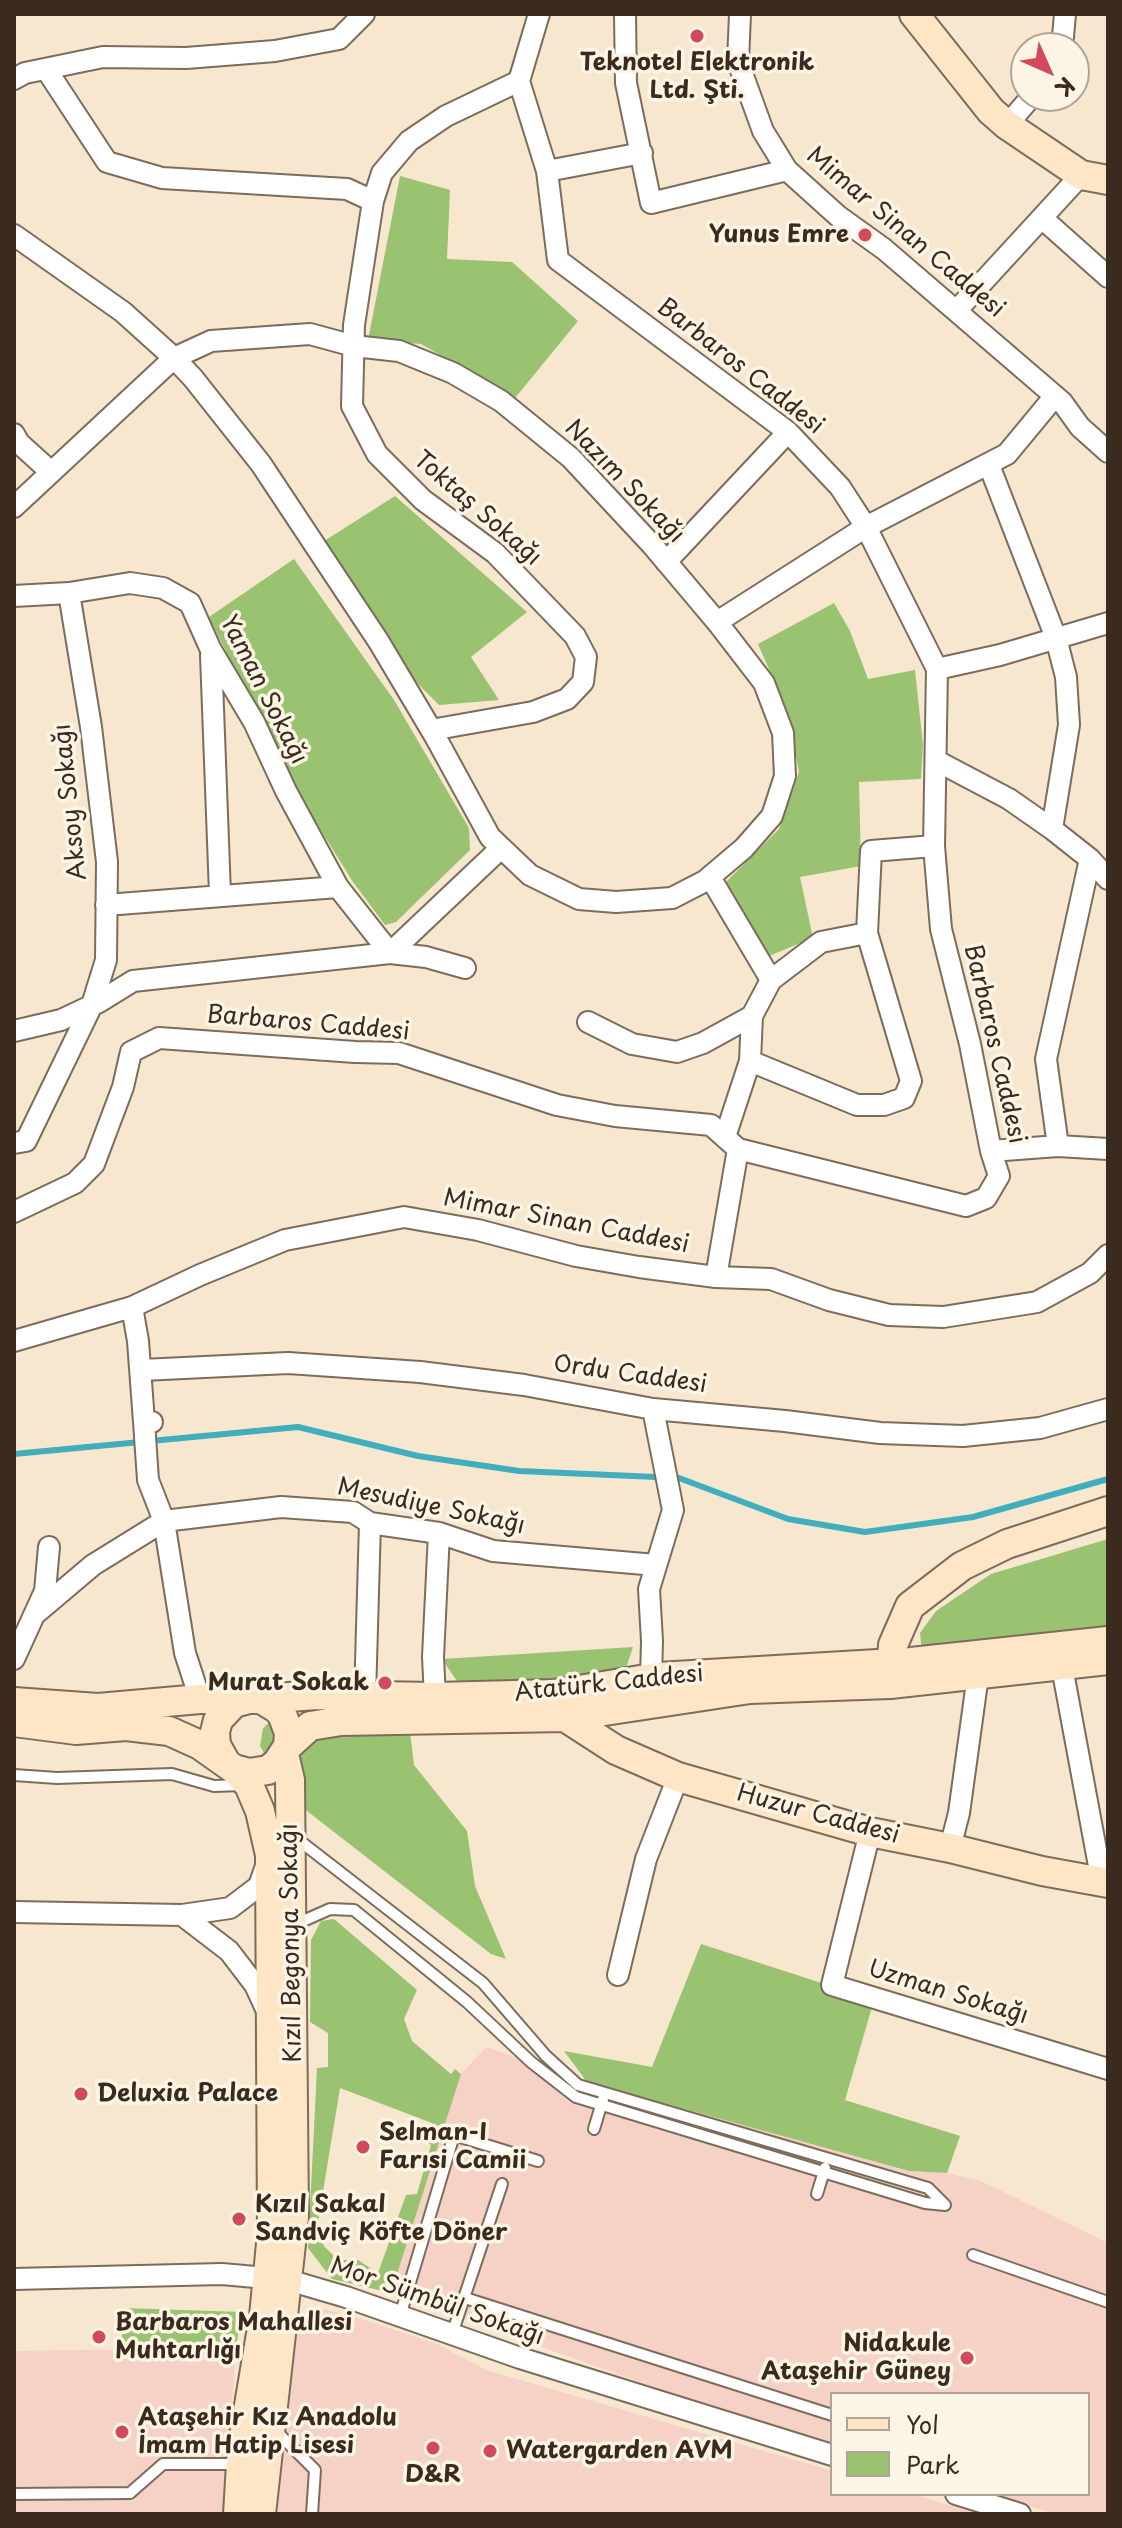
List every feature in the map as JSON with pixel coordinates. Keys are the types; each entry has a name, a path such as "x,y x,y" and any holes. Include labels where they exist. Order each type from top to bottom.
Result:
{"main road":[{"path":"914,14 991,111 1007,125 1094,177"},
{"path":"890,1674 893,1645 910,1606 962,1566 1007,1544 1108,1511"},
{"name":"Atatürk Caddesi","path":"286,1750 310,1726 341,1721 750,1689 890,1674 1108,1641"},
{"name":"Atatürk Caddesi","path":"14,1702 98,1708 200,1699 316,1695 435,1697 560,1706 651,1678 978,1675 1108,1660"},
{"path":"14,1722 76,1730 126,1726 169,1731 200,1745 236,1772 249,1773 268,1770 286,1750 289,1733 282,1714 256,1699 234,1703 218,1720 216,1745 236,1772"},
{"name":"Huzur Caddesi","path":"560,1706 616,1750 678,1777 870,1832 1105,1882"},
{"name":"Kızıl Begonya Sokağı","path":"238,2514 241,2464 264,2316 278,2279 294,2217 291,1834 286,1750"},
{"name":"Kızıl Begonya Sokağı","path":"236,1772 260,1811 270,1855 272,2233 278,2279 270,2425 261,2514"}],"street":[{"path":"14,79 103,57 186,58 275,51 339,39 364,14"},
{"path":"519,81 539,14"},
{"path":"625,14 626,83 651,203 787,170"},
{"name":"Mimar Sinan Caddesi","path":"740,14 738,62 763,131 787,170 838,216 884,249 957,310 1055,396 1080,427 1108,452"},
{"path":"46,69 107,162 162,178 347,189 373,201"},
{"name":"Barbaros Caddesi","path":"14,1212 75,1183 94,1164 123,1087 131,1052 159,1038 399,1053 557,1105 615,1116 711,1125 738,1149 966,1206 986,1198 999,1176 941,929 934,846 937,669 866,527 840,487 788,432 558,260 547,171 519,81"},
{"name":"Toktaş Sokağı","path":"431,730 533,712 567,699 583,682 586,657 575,636 495,553 423,500 377,454 352,406 354,325 373,201 382,173 409,141 446,116 519,81"},
{"path":"1007,125 1018,112"},
{"path":"547,171 642,153"},
{"path":"957,310 1043,219 1094,177"},
{"path":"1043,219 1108,277"},
{"name":"Nazım Sokağı","path":"14,235 123,312 174,358 261,464 379,642 490,837 530,875 579,899 616,902 672,898 710,877 744,848 772,816 785,776 783,733 764,683 666,562 571,458 501,401 453,373 399,351 354,346 310,334 211,341 174,358 14,507"},
{"path":"717,622 866,527 1007,454 1055,396"},
{"path":"666,562 788,432"},
{"path":"14,434 19,443 51,472"},
{"path":"989,465 1056,638 1066,677 1069,725 1052,829"},
{"name":"Yaman Sokağı","path":"14,596 69,593 130,583 163,588 190,603 211,650 254,722 286,791 338,887 390,953"},
{"name":"Aksoy Sokağı","path":"14,1143 26,1141 92,1005 106,960 107,862 93,742 69,593"},
{"path":"937,669 1108,623"},
{"path":"211,650 220,894"},
{"path":"937,761 1009,799 1090,859 1108,879"},
{"path":"750,1061 857,1105 884,1105 904,1098 911,1081 867,933 871,851 934,846"},
{"path":"390,953 501,848"},
{"path":"1058,1146 1046,1059 1090,859"},
{"path":"710,877 771,980"},
{"path":"106,905 338,887"},
{"path":"716,1277 738,1149 725,1137 750,1061 752,1016 771,980 821,942 867,933"},
{"path":"14,1031 61,1020 133,981 390,953 426,957 465,968"},
{"path":"588,1022 632,1044 677,1052 703,1043 752,1016"},
{"path":"991,1151 1058,1146 1108,1149"},
{"name":"Mimar Sinan Caddesi","path":"14,1341 132,1307 285,1240 404,1217 478,1230 576,1256 716,1277 771,1279 829,1300 889,1315 943,1317 1037,1302 1090,1273 1108,1255"},
{"path":"132,1307 148,1422 148,1480 164,1521 185,1653 200,1699"},
{"name":"Ordu Caddesi","path":"142,1370 288,1363 420,1372 524,1385 653,1409 880,1433 963,1436 1040,1428 1108,1409"},
{"path":"651,1678 649,1589 673,1510 653,1409"},
{"name":"Mesudiye Sokağı","path":"35,1614 93,1565 164,1521 281,1507 353,1512 370,1523 439,1533 493,1551 656,1565"},
{"path":"365,1697 370,1523"},
{"path":"435,1697 433,1657 439,1533"},
{"name":"Mesudiye Sokağı","path":"14,1659 45,1591 49,1547"},
{"path":"1062,1667 1105,1882"},
{"path":"950,1848 959,1813 978,1675"},
{"path":"618,1975 646,1859 678,1777"},
{"name":"Uzman Sokağı","path":"870,1832 832,1985 1108,2069"},
{"path":"14,1912 182,1915 230,1908 259,1886 270,1855"},
{"path":"182,1915 229,1951 255,1985 271,2018"},
{"name":"Mor Sümbül Sokağı","path":"14,2279 222,2274 278,2279 830,2454"},
{"path":"962,2496 1020,2514"}],"lane":[{"path":"14,1775 57,1778 172,1774 214,1786 236,1772"},
{"path":"291,1834 483,1983 563,2074 578,2085 928,2188 945,2205 925,2203 576,2097 531,2062 467,2002 354,1910 330,1909 292,1926"},
{"path":"594,2129 603,2093"},
{"path":"400,2316 454,2135 538,2161"},
{"path":"817,2194 828,2159"},
{"path":"452,2334 502,2184"},
{"path":"973,2255 1108,2302"},
{"path":"465,2298 830,2414"},
{"path":"270,2425 315,2470 312,2514"},
{"path":"14,2494 130,2493 163,2464 241,2464"}],"shaded area":[{"path":"486,2047 587,2082 909,2171 947,2173 981,2181 1108,2243 1108,2514 1055,2514 996,2496 1090,2496 1090,2392 830,2392 830,2444 729,2414 391,2293 461,2074"},
{"name":"Watergarden AVM","path":"322,2309 352,2316 437,2344 486,2370 830,2470 830,2496 918,2496 979,2514 271,2514 274,2448 298,2325"},
{"name":"Ataşehir Kız Anadolu İmam Hatip Lisesi","path":"236,2348 223,2514 14,2514 14,2351"}],"green space":[{"path":"400,176 450,190 447,259 512,262 578,321 515,398 421,344 368,340"},
{"path":"395,496 527,612 471,657 499,700 439,705 417,683 321,543"},
{"path":"294,559 394,700 469,828 470,850 396,922 385,925 353,882 286,774 209,617"},
{"path":"834,603 850,631 868,679 915,670 923,745 921,779 859,782 861,866 800,877 813,938 769,956 726,882 779,829 799,772 788,713 758,644"},
{"path":"1108,1539 1108,1627 922,1652 920,1633 936,1611 991,1574"},
{"path":"633,1647 623,1677 461,1687 442,1659"},
{"path":"277,1715 409,1723 414,1765 467,1831 475,1886 506,1959 491,1954 289,1797 260,1746 263,1728"},
{"path":"334,1919 417,1990 404,2019 412,2041 451,2074 455,2069 461,2074 391,2293 332,2279 308,2248 317,2068 328,2067 328,2033 310,2022 311,1940 321,1921","holes":["340,2088 432,2123 426,2141 431,2145 417,2194 406,2195 378,2273 358,2260 338,2260 324,2246 317,2228"]},
{"path":"701,1944 874,2000 845,2100 960,2136 947,2173 909,2171 587,2082 564,2051 652,2067"},
{"path":"122,2308 242,2312 236,2348 122,2350"}],"waterway":[{"path":"14,1454 298,1427 418,1456 519,1471 679,1478 788,1519 865,1532 973,1517 1108,1479"}],"place":[{"name":"Teknotel Elektronik Ltd. Şti.","path":"697,36"},
{"name":"Yunus Emre","path":"865,235"},
{"name":"Murat Sokak","path":"385,1683"},
{"name":"Deluxia Palace","path":"81,2094"},
{"name":"Selman-I Farısi Camii","path":"363,2147"},
{"name":"Kızıl Sakal Sandviç Köfte Döner","path":"239,2219"},
{"name":"Barbaros Mahallesi Muhtarlığı","path":"99,2337"},
{"name":"Nidakule Ataşehir Güney","path":"967,2358"},
{"name":"Ataşehir Kız Anadolu İmam Hatip Lisesi","path":"122,2432"},
{"name":"D&R","path":"433,2448"},
{"name":"Watergarden AVM","path":"490,2451"}]}
